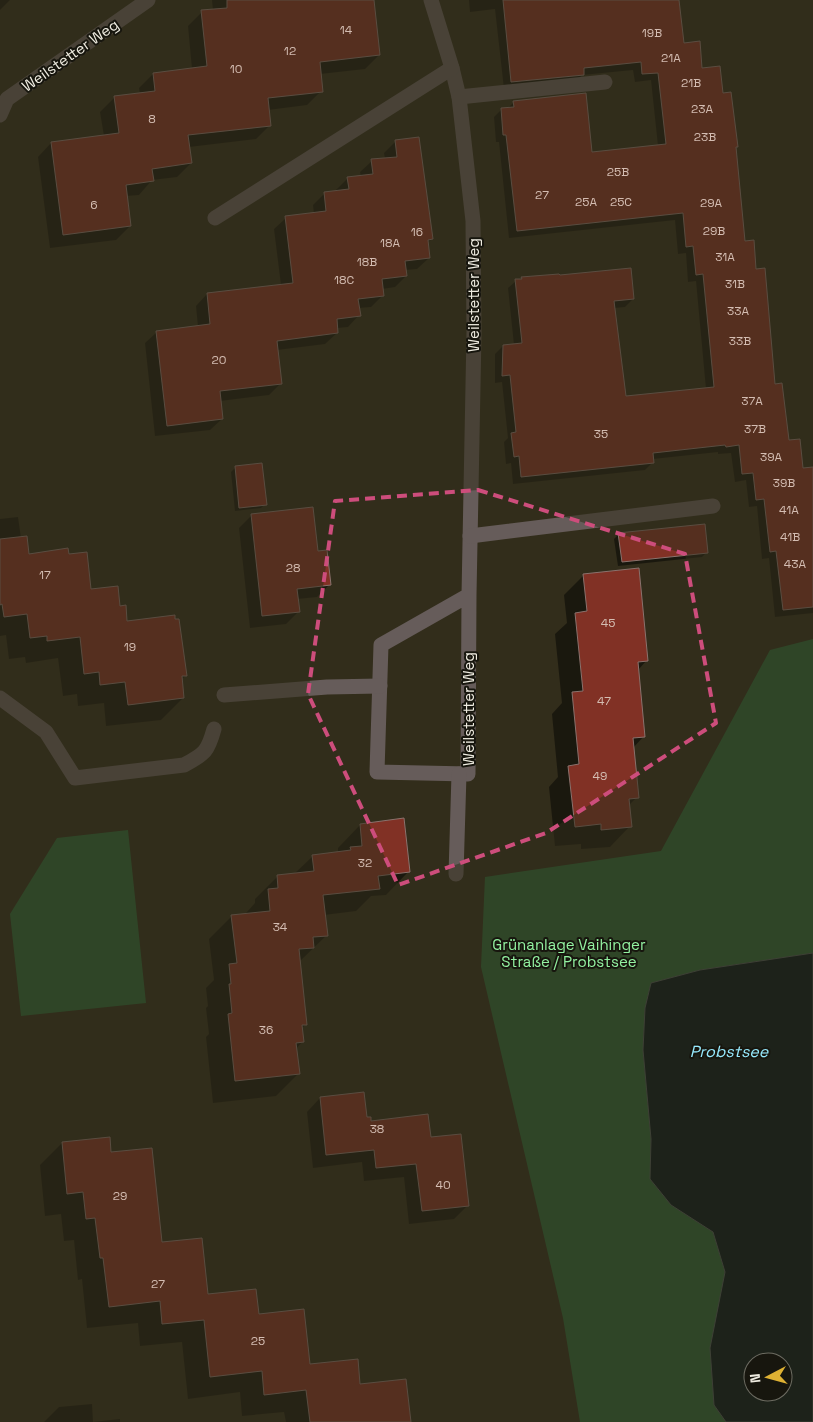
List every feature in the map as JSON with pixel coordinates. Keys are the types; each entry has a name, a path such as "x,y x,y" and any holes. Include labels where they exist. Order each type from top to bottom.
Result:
{"street":[{"name":"Weilstetter Weg","path":"0,115 7,99 148,0"},
{"name":"Weilstetter Weg","path":"431,0 459,97 473,220 474,333 468,774 378,772 381,645 469,595"},
{"path":"215,218 452,68"},
{"path":"459,97 605,82"},
{"path":"470,536 713,506"},
{"path":"224,695 328,687 380,686"},
{"path":"0,698 46,732 75,778 184,765 199,757 209,746 214,729"},
{"path":"456,874 459,774"}],"highlighted area":[{"path":"478,490 685,554 716,723 546,833 398,885 308,694 335,501"}],"green space":[{"name":"Grünanlage Vaihinger Straße / Probstsee","path":"813,639 813,953 700,970 651,983 645,1008 643,1050 651,1139 650,1179 671,1205 713,1232 725,1272 719,1309 714,1405 726,1422 580,1422 563,1318 481,967 485,877 661,851 770,650"},
{"path":"128,830 146,1003 21,1016 10,914 57,838"}],"water":[{"name":"Probstsee","path":"813,953 813,1422 726,1422 714,1405 710,1348 725,1272 713,1232 671,1205 650,1179 651,1139 643,1050 645,1008 651,983 700,970"}],"building":[{"path":"227,0 374,0 380,55 320,62 323,92 268,98 271,126 188,135 192,163 152,169 154,181 126,185 131,226 63,235 51,142 119,133 114,96 155,91 153,73 207,66 201,10 227,8"},
{"path":"503,0 679,0 684,43 700,41 702,68 720,66 723,93 731,92 738,147 736,147 745,241 754,240 756,269 765,268 775,384 782,383 789,440 800,439 803,468 813,467 813,607 783,610 776,551 770,552 764,499 756,500 753,473 742,474 739,445 653,453 654,463 521,477 519,456 514,457 511,433 516,432 510,375 502,376 503,345 522,343 515,279 631,268 634,299 614,301 626,396 714,387 703,274 696,275 693,246 686,247 683,213 517,231 501,108 514,107 513,101 586,93 592,152 666,144 658,73 642,74 641,62 584,68 584,75 511,82"},
{"path":"419,137 433,239 428,240 430,258 405,261 407,276 382,279 384,296 358,299 361,316 337,319 338,333 277,341 282,384 220,391 223,419 167,426 156,331 210,324 207,293 293,283 285,216 326,211 324,192 349,189 347,177 373,174 371,159 397,157 395,140"},
{"path":"262,463 267,505 239,508 235,466"},
{"path":"313,507 318,551 327,550 331,585 297,589 300,612 262,616 251,514"},
{"path":"705,524 708,553 622,562 618,533"},
{"path":"27,536 29,554 68,548 69,554 87,552 91,589 118,586 120,606 126,605 127,621 175,615 175,619 179,619 187,676 182,676 184,698 128,705 125,682 100,685 99,672 84,674 80,637 47,641 47,636 30,638 27,614 4,617 2,604 0,605 0,539"},
{"path":"639,568 648,661 638,662 645,737 633,738 639,798 629,799 632,827 601,830 601,824 575,827 568,766 579,764 572,692 583,691 575,613 587,611 583,574"},
{"path":"404,818 410,872 378,876 380,889 323,895 328,936 313,937 314,948 299,949 307,1025 302,1025 304,1042 296,1043 300,1074 235,1081 228,1014 232,1013 229,964 237,963 231,915 270,911 268,889 278,888 277,875 314,871 312,855 351,850 350,847 362,846 360,824"},
{"path":"364,1092 367,1117 371,1117 371,1121 428,1114 431,1137 461,1134 469,1206 422,1211 416,1164 376,1168 374,1150 326,1155 320,1097"},
{"path":"110,1137 111,1152 152,1148 162,1242 202,1238 208,1294 256,1289 259,1314 304,1309 310,1364 358,1359 360,1384 406,1379 411,1422 310,1422 306,1390 264,1395 262,1371 210,1377 204,1320 162,1324 160,1301 109,1307 103,1258 100,1258 95,1218 86,1219 83,1192 67,1194 62,1142"}]}
